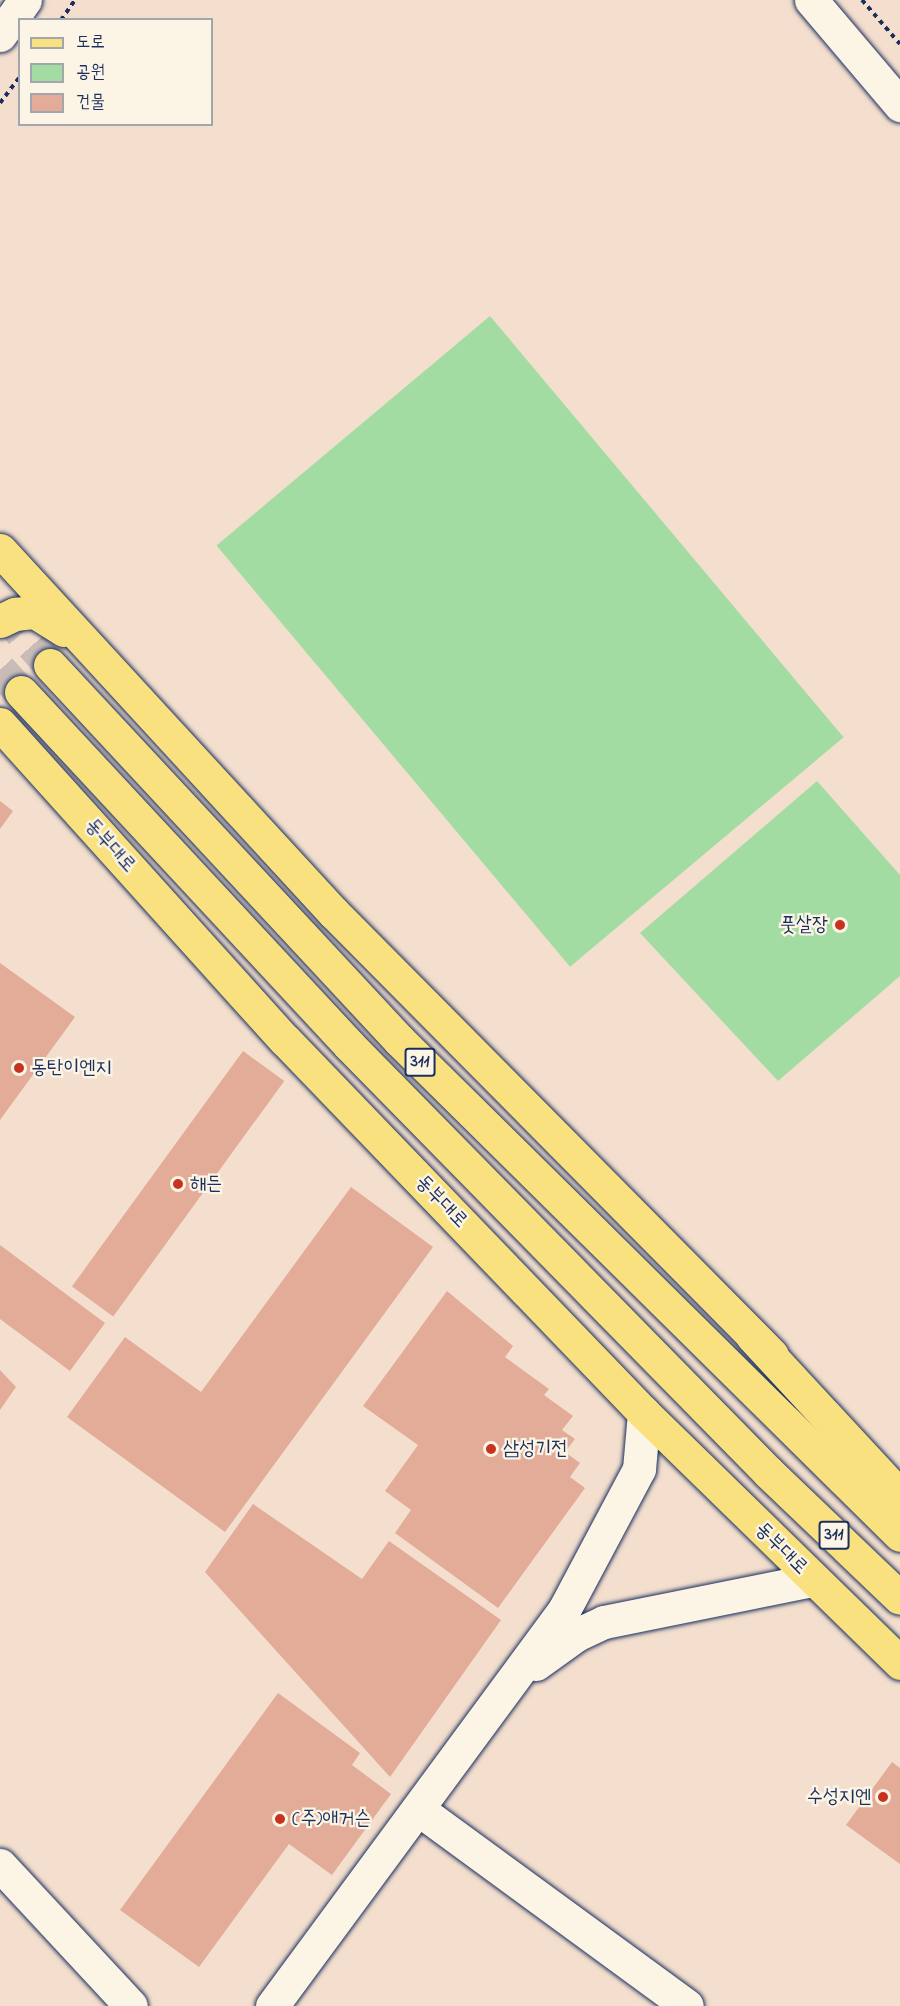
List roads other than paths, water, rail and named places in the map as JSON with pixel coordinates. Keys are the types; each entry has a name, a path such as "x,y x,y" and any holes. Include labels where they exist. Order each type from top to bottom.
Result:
{"main road":[{"path":"0,550 81,641 334,913 752,1336 900,1496"},
{"path":"0,621 15,614 35,612 81,641"},
{"name":"311","path":"50,665 399,1040 900,1535"},
{"name":"동부대로","path":"21,692 349,1045 768,1472 900,1598"},
{"name":"동부대로","path":"0,724 285,1040 644,1413 813,1581 900,1663"},
{"path":"752,1336 900,1476"}],"street":[{"path":"0,35 25,0"},
{"path":"811,0 900,105"},
{"path":"273,2006 564,1610 609,1531 639,1469 644,1413"},
{"path":"513,1681 576,1635 604,1622 813,1581"},
{"path":"418,1809 687,2006"},
{"path":"0,1865 131,2006"}],"tunnel":[{"path":"0,608 50,665"},
{"path":"0,669 21,692"}],"place":[{"name":"풋살장","path":"840,925"},
{"name":"동탄이엔지","path":"19,1068"},
{"name":"해든","path":"178,1184"},
{"name":"삼성기전","path":"491,1449"},
{"name":"수성지엔","path":"883,1797"},
{"name":"(주)애거슨","path":"280,1819"}]}
